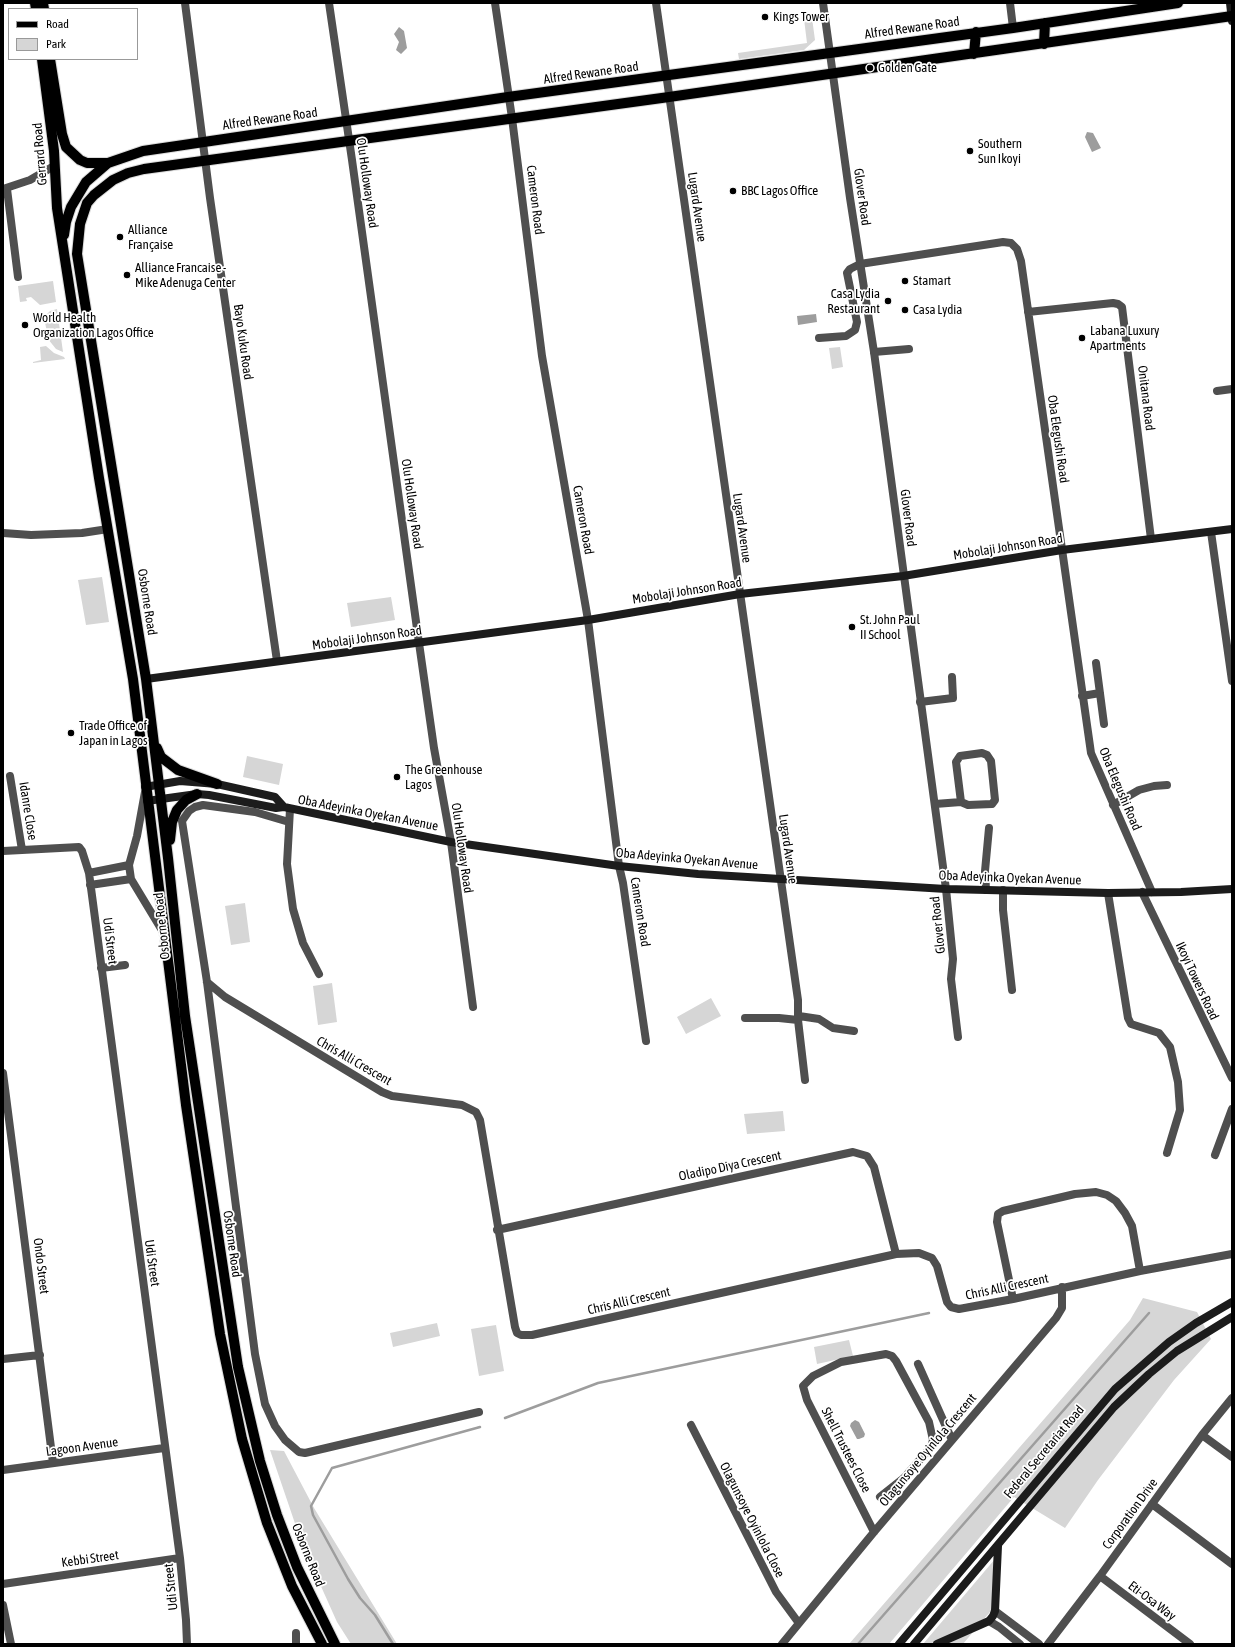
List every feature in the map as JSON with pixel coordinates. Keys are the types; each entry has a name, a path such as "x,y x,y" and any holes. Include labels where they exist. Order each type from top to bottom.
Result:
{"main road":[{"name":"Alfred Rewane Road","path":"63,247 66,222 77,195 86,182 108,163 143,151 508,97 1014,28 1178,3"},
{"path":"206,160 669,97 1232,17 1230,3"},
{"path":"1044,44 1045,23"},
{"path":"974,54 976,32"},
{"name":"Gerrard Road","path":"42,60 54,166 57,208 63,247"},
{"name":"Gerrard Road","path":"50,60 66,147 80,160 87,163 108,163"},
{"name":"Osborne Road","path":"206,160 144,169 128,173 113,180 94,195 84,210 80,224 76,254 146,679 155,744 185,1016 226,1292 241,1381 260,1461 297,1568 336,1644"},
{"name":"Osborne Road","path":"63,247 133,679 163,932 207,1252 230,1386 247,1460 267,1523 292,1586 322,1644"},
{"name":"Mobolaji Johnson Road","path":"146,679 588,620 740,594 903,576 1062,550 1232,529"},
{"path":"155,744 161,757 178,770 217,784 275,797 287,808"},
{"path":"146,787 180,781 217,784"},
{"path":"168,858 172,822 177,810 186,800 197,794"},
{"name":"Oba Adeyinka Oyekan Avenue","path":"147,802 197,794 209,795 276,808 287,808 451,842 619,866 698,874 946,889 1108,892 1232,889"},
{"name":"Federal Secretariat Road","path":"899,1644 1115,1389 1169,1342 1196,1323 1232,1302"},
{"name":"Federal Secretariat Road","path":"914,1644 1119,1402 1177,1351 1232,1316"},
{"path":"937,1644 989,1621 995,1611 998,1546"}],"street":[{"name":"Bayo Kuku Road","path":"185,3 277,661"},
{"name":"Olu Holloway Road","path":"329,3 346,122 350,140 418,643 434,748 451,842 473,1007"},
{"name":"Cameron Road","path":"495,3 512,118 542,356 588,620 619,866 625,890 646,1042"},
{"name":"Lugard Avenue","path":"656,3 780,878 799,1018 805,1080"},
{"name":"Glover Road","path":"823,3 829,53 874,352 920,702 935,804 953,959 950,979 958,1037"},
{"path":"1010,3 1014,28"},
{"path":"18,277 5,189 30,180 54,166"},
{"name":"Oba Elegushi Road","path":"860,264 1003,242 1011,243 1017,249 1021,261 1091,753 1152,892"},
{"path":"819,338 846,336 855,330 857,322 847,273 850,269 860,264"},
{"name":"Onitana Road","path":"1028,312 1113,303 1122,307 1151,539"},
{"path":"874,352 909,349"},
{"path":"1218,391 1232,389"},
{"path":"3,532 38,535 82,533 108,529"},
{"path":"1211,532 1232,682"},
{"path":"1096,663 1104,724"},
{"path":"920,702 953,698 952,677"},
{"path":"1082,696 1100,693"},
{"path":"935,804 961,802 976,806 992,804 995,800 991,761 982,753 960,756 956,762 961,802"},
{"name":"Idanre Close","path":"10,776 22,850"},
{"path":"1113,805 1139,790 1154,786 1167,785"},
{"path":"146,787 138,836 129,865 131,880 163,932"},
{"path":"289,822 255,812 203,805 195,807 184,816 182,826 207,982 255,1354 265,1404 275,1426 292,1447 299,1452 305,1453 479,1412"},
{"path":"287,808 289,822 287,864 293,909 303,943 319,974"},
{"path":"986,890 985,871 989,828"},
{"name":"Udi Street","path":"22,850 79,847 82,851 89,873 164,1448 180,1558 186,1620 186,1644"},
{"path":"3,851 22,850"},
{"path":"89,873 129,865"},
{"path":"90,885 131,880"},
{"path":"1002,890 1012,990"},
{"path":"1108,892 1128,1018 1131,1024 1159,1033 1170,1047 1178,1082 1180,1110 1167,1153"},
{"name":"Ikoyi Towers Road","path":"1142,892 1232,1078"},
{"path":"101,968 125,965"},
{"name":"Chris Alli Crescent","path":"207,982 225,997 382,1092 392,1096 462,1105 476,1112 480,1120 497,1230 515,1327 517,1333 521,1335 532,1335 896,1254 919,1253 932,1258 937,1266 947,1302 951,1307 958,1309 1013,1299 1140,1271 1232,1254"},
{"path":"745,1018 820,1019 833,1028 854,1031"},
{"name":"Ondo Street","path":"3,1073 53,1463"},
{"path":"1215,1155 1232,1109"},
{"name":"Oladipo Diya Crescent","path":"497,1230 854,1152 866,1156 874,1167 896,1254"},
{"path":"1013,1299 997,1222 998,1214 1003,1211 1075,1194 1096,1192 1107,1195 1116,1201 1132,1226 1140,1271"},
{"name":"Olagunsoye Oyinlola Crescent","path":"782,1644 798,1622 1056,1318 1062,1308 1062,1287"},
{"path":"3,1359 40,1354"},
{"name":"Shell Trustees Close","path":"874,1532 807,1400 803,1386 805,1382 831,1366 841,1362 886,1354 892,1356 896,1361 929,1422 933,1440 931,1447 904,1478 880,1497"},
{"path":"918,1364 952,1440"},
{"name":"Corporation Drive","path":"1048,1644 1100,1576 1202,1435 1232,1398"},
{"name":"Olagunsoye Oyinlola Close","path":"691,1425 776,1592 798,1622"},
{"path":"1202,1435 1232,1457"},
{"name":"Lagoon Avenue","path":"3,1470 164,1448"},
{"path":"1152,1504 1232,1564"},
{"name":"Kebbi Street","path":"3,1584 180,1558"},
{"name":"Eti-Osa Way","path":"1100,1576 1190,1644"},
{"path":"3,1604 12,1644"},
{"path":"995,1611 1039,1644"},
{"path":"989,1621 999,1626 1020,1644"},
{"path":"296,1633 296,1644"}],"green space":[{"path":"812,18 815,40 804,50 739,59 738,53 807,43 804,19"},
{"path":"53,281 56,302 40,305 31,297 26,298 27,301 20,302 18,286"},
{"path":"57,309 63,352 56,349 48,339 45,322 46,315 50,311"},
{"path":"46,346 54,353 64,357 65,359 33,363 41,360 40,347"},
{"path":"840,347 843,367 832,369 829,348"},
{"path":"102,577 109,622 86,625 78,580"},
{"path":"391,597 395,620 351,627 347,603"},
{"path":"247,756 283,764 279,785 243,777"},
{"path":"245,903 250,942 231,945 225,906"},
{"path":"332,983 337,1022 318,1025 313,986"},
{"path":"711,998 721,1016 686,1034 677,1017"},
{"path":"783,1111 785,1131 747,1134 744,1114"},
{"path":"1143,1298 1197,1312 1211,1339 1174,1380 1098,1480 1065,1528 1014,1497 889,1644 849,1644 1130,1320"},
{"path":"437,1323 440,1336 393,1347 390,1333"},
{"path":"496,1325 504,1371 479,1376 471,1329"},
{"path":"849,1340 853,1356 817,1364 814,1347"},
{"path":"270,1450 284,1451 314,1508 397,1644 351,1644 337,1622 302,1544"},
{"path":"995,1559 995,1606 963,1644 923,1644"}],"shaded area":[{"path":"399,27 404,31 407,48 401,54 396,50 399,42 394,34"},
{"path":"1087,132 1093,133 1101,148 1092,152 1085,137"},
{"path":"816,314 817,322 798,325 797,316"},
{"path":"855,1420 859,1422 865,1434 864,1437 859,1439 857,1439 850,1426"}],"waterway":[{"path":"505,1418 598,1383 929,1313"},
{"path":"858,1644 1149,1313"},
{"path":"393,1644 375,1615 360,1598 348,1579 313,1515 311,1506 332,1468 480,1427"}],"place":[{"name":"Kings Tower","path":"765,17"},
{"name":"Golden Gate","path":"870,68"},
{"name":"Southern Sun Ikoyi","path":"970,151"},
{"name":"BBC Lagos Office","path":"733,191"},
{"name":"Alliance Française","path":"120,237"},
{"name":"Alliance Francaise - Mike Adenuga Center","path":"127,275"},
{"name":"Stamart","path":"905,281"},
{"name":"Casa Lydia Restaurant","path":"888,301"},
{"name":"Casa Lydia","path":"905,310"},
{"name":"World Health Organization Lagos Office","path":"25,325"},
{"name":"Labana Luxury Apartments","path":"1082,338"},
{"name":"St. John Paul II School","path":"852,627"},
{"name":"Trade Office of Japan in Lagos","path":"71,733"},
{"name":"The Greenhouse Lagos","path":"397,777"}]}
